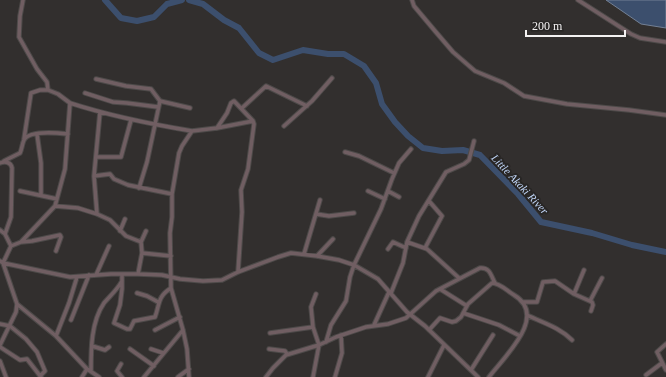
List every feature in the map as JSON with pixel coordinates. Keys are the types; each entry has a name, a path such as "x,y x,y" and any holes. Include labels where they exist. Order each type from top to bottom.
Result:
{"street":[{"path":"23,0 20,16 20,37 37,69 47,82 48,90"},
{"path":"412,0 414,6 453,52 471,68 480,74 504,83 524,96 567,104 666,115"},
{"path":"578,0 631,34 640,38 666,42"},
{"path":"284,126 312,101 332,78"},
{"path":"96,79 126,86 152,89 160,101 190,108"},
{"path":"242,108 266,86 307,106"},
{"path":"2,162 20,153 24,139 31,93 40,90 48,90 58,94 70,103 100,112 155,125 192,131 253,121"},
{"path":"85,93 113,102 127,102 158,108"},
{"path":"139,188 147,162 160,101"},
{"path":"217,128 227,113 232,101 236,101 253,121 254,128 248,168 241,190 242,212 238,272"},
{"path":"21,242 55,206 65,169 70,103"},
{"path":"98,214 94,176 100,112"},
{"path":"96,157 122,157 131,120"},
{"path":"189,377 183,330 171,288 170,233 172,194 179,153 192,131"},
{"path":"24,139 47,132 68,134"},
{"path":"37,134 41,163 41,195"},
{"path":"374,326 403,263 407,242 419,216 446,172 464,164 470,157 474,142"},
{"path":"326,342 331,325 346,301 350,277 354,265 385,199 394,173 411,149"},
{"path":"345,152 359,156 394,173"},
{"path":"2,162 10,164 12,168 11,217 5,234"},
{"path":"94,176 110,174 114,179 139,188 172,194"},
{"path":"388,190 399,197"},
{"path":"20,191 57,199"},
{"path":"368,191 385,199"},
{"path":"304,254 320,200"},
{"path":"425,248 442,216 442,214 429,201"},
{"path":"55,206 78,208 98,214 110,220 126,236 141,242"},
{"path":"316,214 329,216 354,213"},
{"path":"120,231 126,219"},
{"path":"0,230 5,234 11,246"},
{"path":"138,274 142,254 141,242 146,230"},
{"path":"1,262 11,246 21,242 60,235 61,238 56,251"},
{"path":"317,256 333,239"},
{"path":"388,249 393,242 406,248"},
{"path":"407,242 425,248 459,278"},
{"path":"96,275 109,246"},
{"path":"142,254 171,256"},
{"path":"1,262 64,276 77,277 89,275 154,274 171,278 217,280 227,278 238,272 284,254 304,254 339,260 354,265 378,279 409,314 430,330 478,377"},
{"path":"1,262 17,304 56,336 89,370 99,377"},
{"path":"266,377 287,354 319,345 341,335 374,326 388,324 406,318 440,288 483,267 489,270 495,283 523,302 537,302 545,281 554,281 574,294 590,301 593,304 591,311"},
{"path":"574,294 584,270"},
{"path":"122,274 120,305 114,321 115,324 129,329 133,321 155,317 158,302 163,294 171,288"},
{"path":"71,320 89,275"},
{"path":"56,336 77,277"},
{"path":"590,301 602,278"},
{"path":"82,377 89,370 95,323 99,311 122,281"},
{"path":"430,330 440,318 454,322 456,321 467,306 490,284 495,283"},
{"path":"440,288 467,306"},
{"path":"137,293 158,302"},
{"path":"313,377 319,345 313,327 311,307 316,294"},
{"path":"489,377 505,358 525,326 527,315 523,302"},
{"path":"0,324 10,326 26,339 37,352 46,371 40,377 27,359 20,360 0,346 10,326 17,304"},
{"path":"463,313 499,325 520,336"},
{"path":"527,315 554,327 572,340"},
{"path":"155,330 180,316"},
{"path":"270,333 313,327"},
{"path":"144,377 183,330"},
{"path":"335,377 342,353 341,335"},
{"path":"471,370 493,335"},
{"path":"666,344 657,352 666,370"},
{"path":"428,377 444,345"},
{"path":"92,346 104,350 109,348"},
{"path":"130,349 154,366"},
{"path":"151,349 164,353"},
{"path":"268,349 285,351 287,354"},
{"path":"0,361 6,377"},
{"path":"646,375 662,363"},
{"path":"121,364 117,371 122,377"},
{"path":"178,377 188,369"}],"water":[{"path":"606,0 666,0 666,28 641,24"}],"waterway":[{"name":"Little Akaki River","path":"105,0 121,18 137,21 154,17 167,4 182,0"},
{"name":"Little Akaki River","path":"189,0 203,4 224,20 239,28 259,53 273,60 303,50 328,54 344,54 364,66 376,83 382,104 395,122 408,136 423,148 442,151 463,150 480,155 518,194 541,222 592,233 632,245 666,252"}]}
